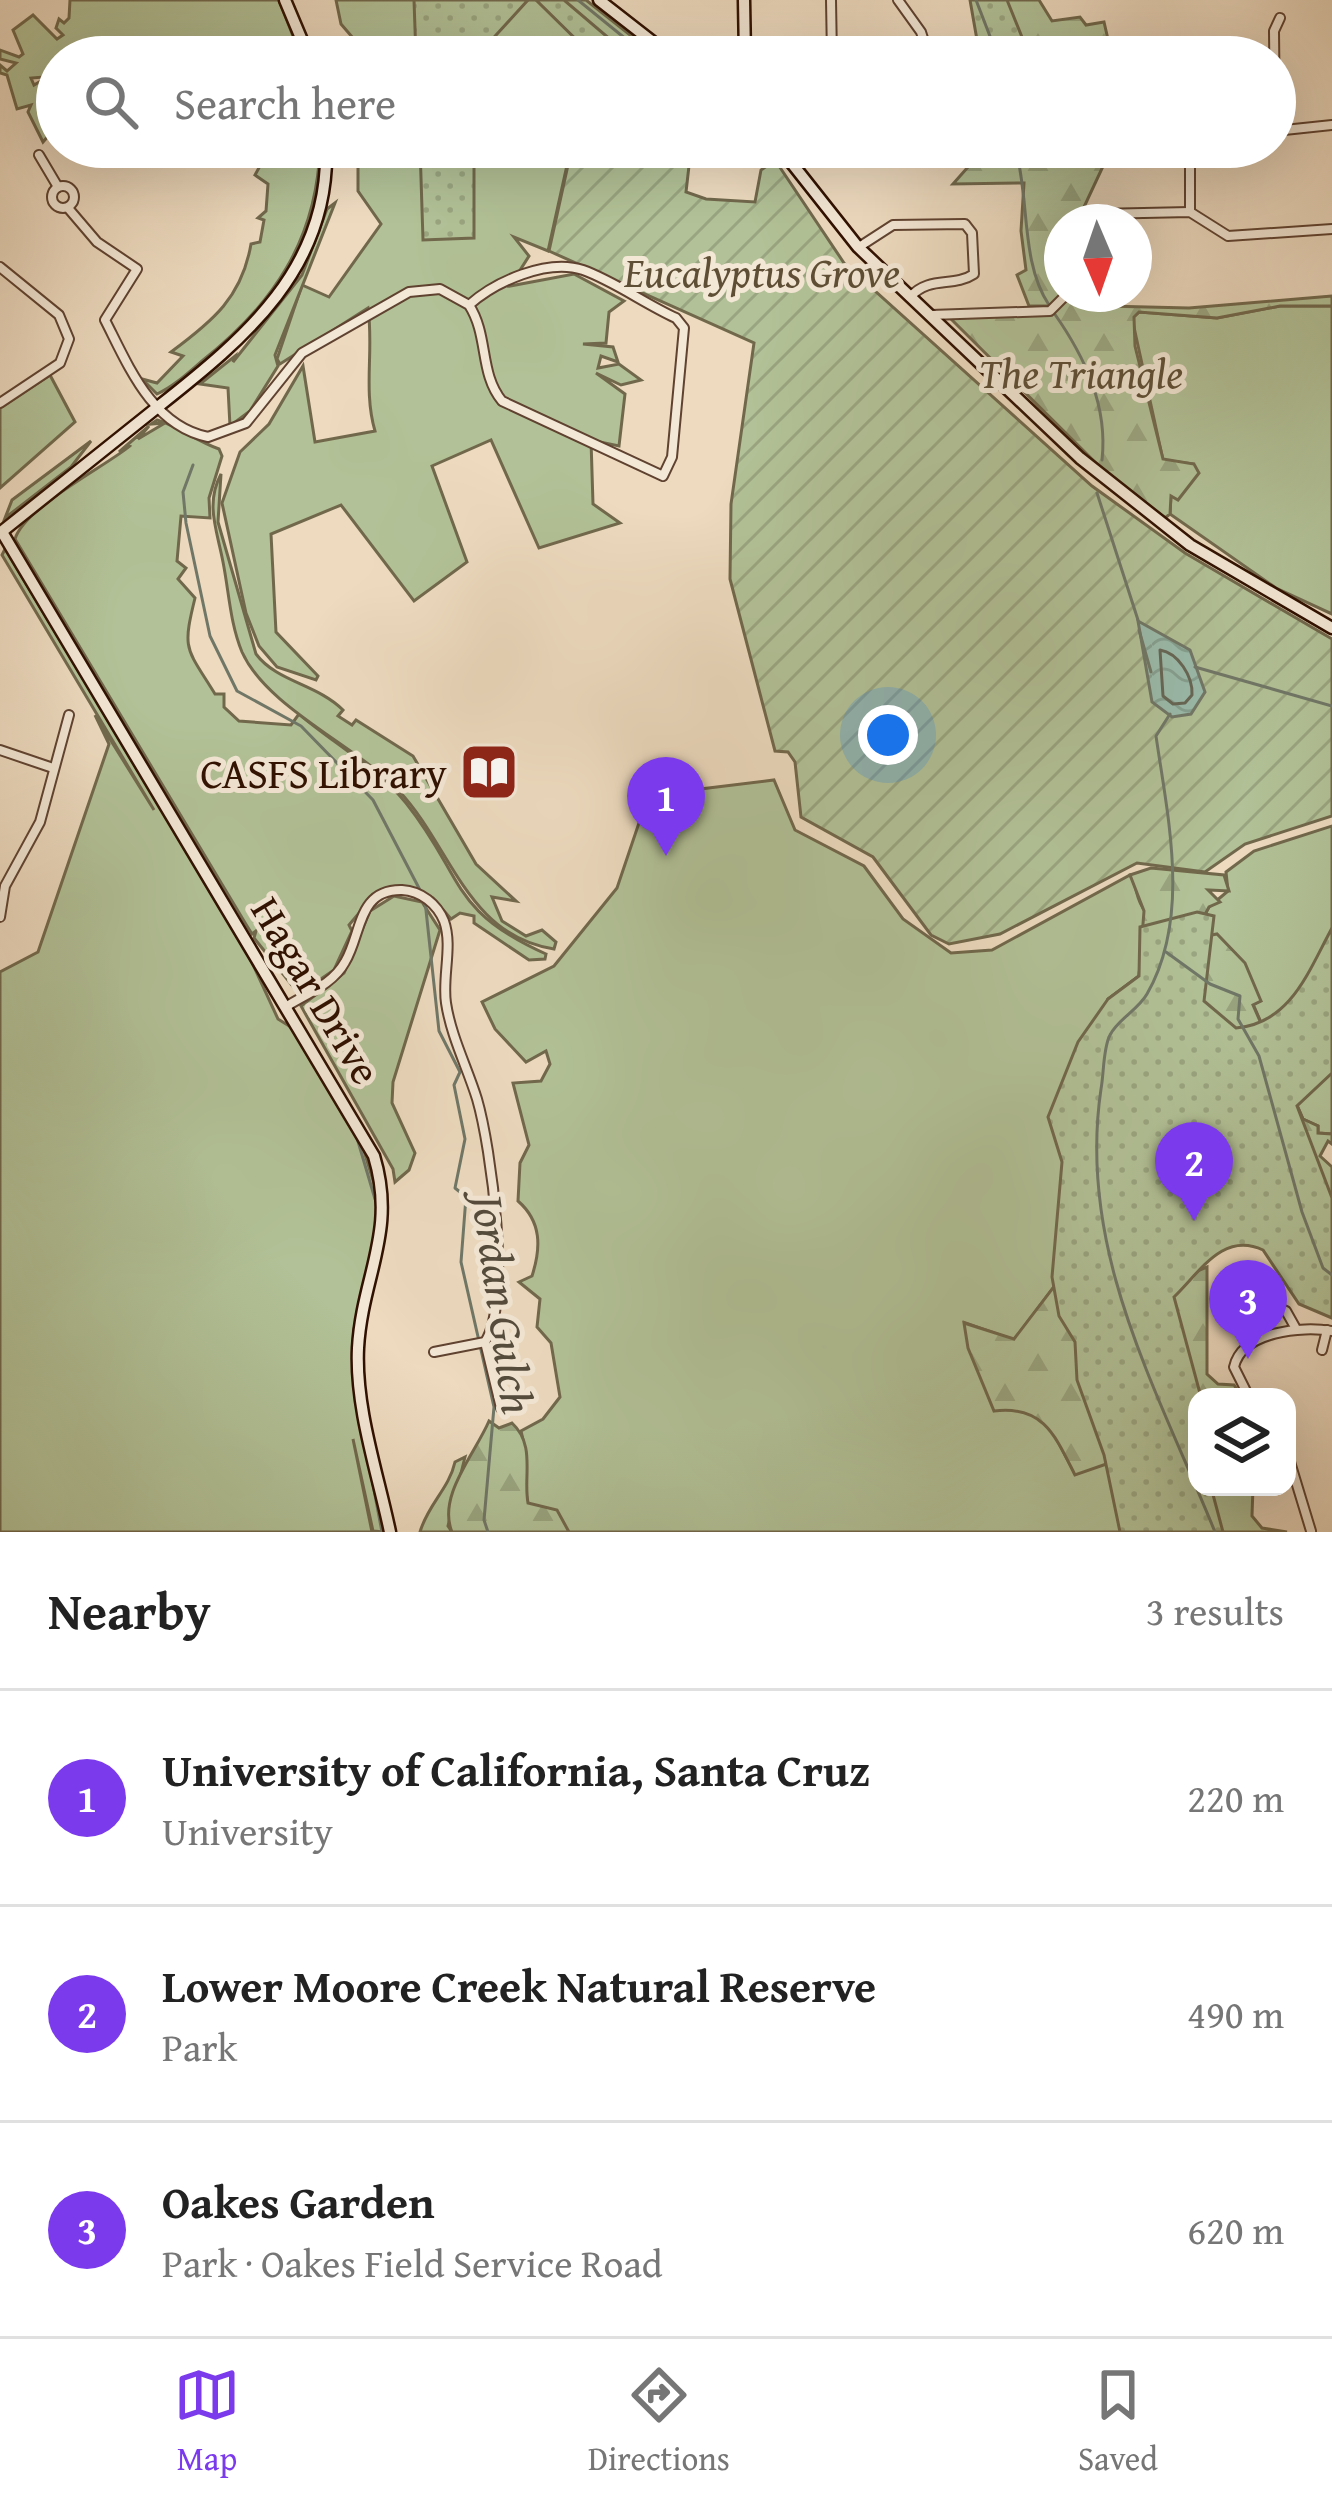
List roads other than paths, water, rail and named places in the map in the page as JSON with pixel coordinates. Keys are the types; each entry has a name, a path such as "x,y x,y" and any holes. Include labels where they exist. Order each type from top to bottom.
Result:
{"main road":[{"path":"599,0 645,36"},
{"path":"744,0 745,36"},
{"path":"289,2 301,36"},
{"path":"1,531 242,339 283,292 317,219 323,168"},
{"path":"796,168 858,247 1140,510 1235,574 1332,628"},
{"name":"Hagar Drive","path":"1,531 366,1137 380,1181 382,1242 362,1322 358,1364 390,1532"}],"street":[{"path":"831,0 832,36"},
{"path":"898,0 922,36"},
{"path":"1274,36 1280,18"},
{"path":"1296,129 1332,125"},
{"path":"47,168 58,187 73,191 68,208"},
{"path":"1190,168 1190,212"},
{"path":"58,187 52,201 68,208 97,242 137,269 105,320 139,385 186,431 226,434 262,407 284,369 302,352 409,292 440,289 469,305 479,324 488,379 502,401 663,476 673,457 676,376 685,336 676,318 572,268 506,280 469,305"},
{"path":"1152,213 1190,212 1228,236 1332,229"},
{"path":"858,247 893,225 965,224 972,233 974,274 967,279 928,282 910,297"},
{"path":"0,267 59,315 69,339 60,363 0,403"},
{"path":"930,315 1044,311"},
{"path":"0,917 5,886 40,822 69,715"},
{"path":"0,750 53,768"},
{"path":"287,1006 338,972 359,917 374,899 406,890 428,900 441,914 447,935 445,1001 478,1104 498,1241 499,1291 485,1342 501,1408"},
{"path":"1269,1305 1286,1311 1295,1327"},
{"path":"1245,1388 1234,1359 1295,1327 1330,1330 1322,1350"},
{"path":"434,1352 485,1342"},
{"path":"1296,1479 1314,1532"}],"water":[{"path":"1138,621 1190,650 1205,692 1191,714 1172,717 1152,702"}],"waterway":[{"path":"578,0 622,36"},
{"path":"976,0 990,36"},
{"path":"1020,168 1029,249 1044,296"},
{"path":"1054,313 1098,401 1102,460"},
{"name":"Jordan Gulch","path":"193,465 183,492 186,523 210,636 237,691 301,726 373,800 421,892"},
{"path":"1097,493 1138,620"},
{"path":"1139,630 1151,672"},
{"path":"1195,667 1332,706"},
{"path":"1170,714 1156,736 1172,867 1169,933 1147,994 1108,1040 1097,1148 1100,1206 1127,1316 1215,1532"},
{"name":"Jordan Gulch","path":"425,901 439,1031 460,1072 454,1085 465,1139 455,1188 466,1197 461,1262 494,1407 484,1520 488,1532"},
{"path":"1166,952 1210,984 1240,996 1238,1019 1259,1056 1302,1212 1323,1268 1332,1275"},
{"path":"357,1138 375,1199"},
{"path":"370,1469 382,1532"}],"place":[{"name":"CASFS Library","path":"489,772"},
{"name":"University of California, Santa Cruz","path":"666,856"},
{"name":"Lower Moore Creek Natural Reserve","path":"1194,1221"},
{"name":"Oakes Garden","path":"1248,1359"}],"park label":[{"name":"Eucalyptus Grove","path":"762,271"},
{"name":"The Triangle","path":"1081,372"}]}
